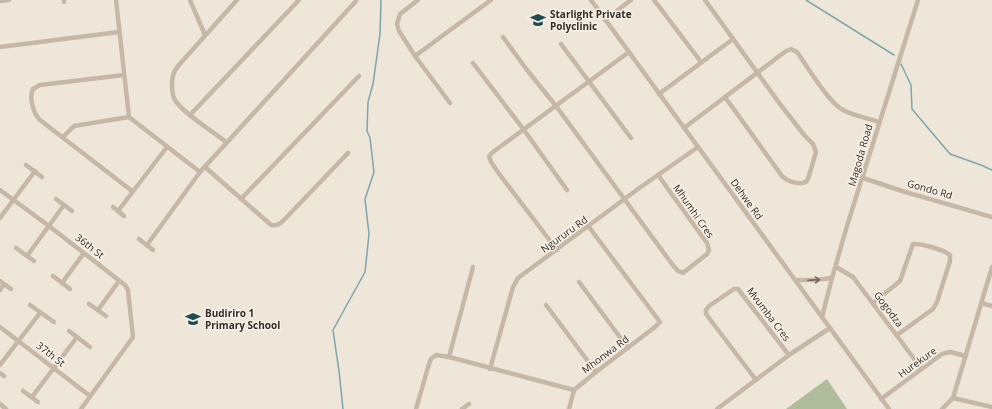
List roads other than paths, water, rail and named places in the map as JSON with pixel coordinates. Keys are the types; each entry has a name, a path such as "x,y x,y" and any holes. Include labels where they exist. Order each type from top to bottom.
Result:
{"street":[{"path":"0,1 9,0"},
{"path":"116,0 129,117 200,172"},
{"path":"190,0 205,36"},
{"path":"226,142 177,104 172,92 172,78 173,73 178,66 237,0"},
{"path":"190,115 299,0"},
{"path":"418,0 400,14 398,18 399,31 402,38 450,103"},
{"path":"415,56 491,0"},
{"name":"Dehwe Rd","path":"591,0 889,409"},
{"path":"605,20 631,0"},
{"path":"654,0 701,62"},
{"path":"705,0 814,147 816,152 806,182 799,183 785,179 725,97"},
{"name":"Magoda Road","path":"822,317 832,278 879,122 918,0"},
{"path":"147,245 200,172 356,1"},
{"path":"0,48 119,32"},
{"path":"502,37 556,106 625,200"},
{"path":"659,94 733,39"},
{"path":"561,44 631,138"},
{"path":"684,128 789,50 794,50 831,100 838,107 845,111 879,122"},
{"path":"557,250 500,175 489,159 489,156 629,52"},
{"path":"474,63 568,190"},
{"path":"124,75 40,85 33,89 32,97 37,117 132,191"},
{"path":"242,199 359,76"},
{"path":"63,137 74,126 129,117"},
{"path":"118,211 166,147"},
{"name":"Ngururu Rd","path":"490,369 515,282 520,276 698,147"},
{"path":"205,167 271,225 278,225 348,153"},
{"path":"26,165 42,177"},
{"path":"0,218 34,171"},
{"name":"Mhumhi Cres","path":"625,200 672,264 678,271 683,273 707,254 708,247 658,175"},
{"name":"Gondo Rd","path":"863,178 992,217"},
{"name":"36th St","path":"0,190 84,253 128,290 133,337 90,396"},
{"path":"56,199 72,211"},
{"path":"27,256 64,205"},
{"path":"113,207 124,216"},
{"name":"Mhonwa Rd","path":"574,390 659,324 660,320 589,227"},
{"path":"139,240 153,250"},
{"path":"873,303 900,282 913,244 919,244 946,252 950,255 950,261 934,307 897,335"},
{"path":"16,248 34,261"},
{"path":"62,283 84,253"},
{"path":"449,357 473,267"},
{"name":"Gogodza","path":"836,267 853,277 921,368"},
{"path":"942,409 954,398 992,267"},
{"path":"53,276 70,289"},
{"path":"796,280 832,278"},
{"path":"98,310 119,281"},
{"path":"579,282 628,348"},
{"path":"0,290 2,283 11,289"},
{"name":"Mvumba Cres","path":"756,380 706,314 706,310 709,306 734,289 738,289 789,355"},
{"path":"982,303 992,306"},
{"path":"89,304 106,316"},
{"path":"30,305 54,322"},
{"path":"546,305 596,372"},
{"path":"0,365 40,313"},
{"name":"37th St","path":"0,327 19,340 90,396"},
{"path":"718,409 789,355 830,328"},
{"path":"69,331 90,347"},
{"path":"32,397 77,337"},
{"name":"Hurekure","path":"881,399 921,368 945,353 950,352 966,356"},
{"path":"416,409 430,360 436,355 449,357 574,390 569,409"},
{"path":"23,391 38,402"},
{"path":"81,409 90,396"},
{"path":"954,398 992,407"},
{"path":"0,404 6,409"},
{"path":"462,409 469,404"}],"waterway":[{"path":"343,409 333,330 365,272 369,234 365,199 374,172 370,138 367,131 368,102 373,84 380,34 381,0"},
{"path":"806,0 894,55"},
{"path":"901,64 911,85 912,109 950,154 992,170"}],"place":[{"name":"Starlight Private Polyclinic","path":"538,20"},
{"name":"Budiriro 1 Primary School","path":"193,319"}]}
